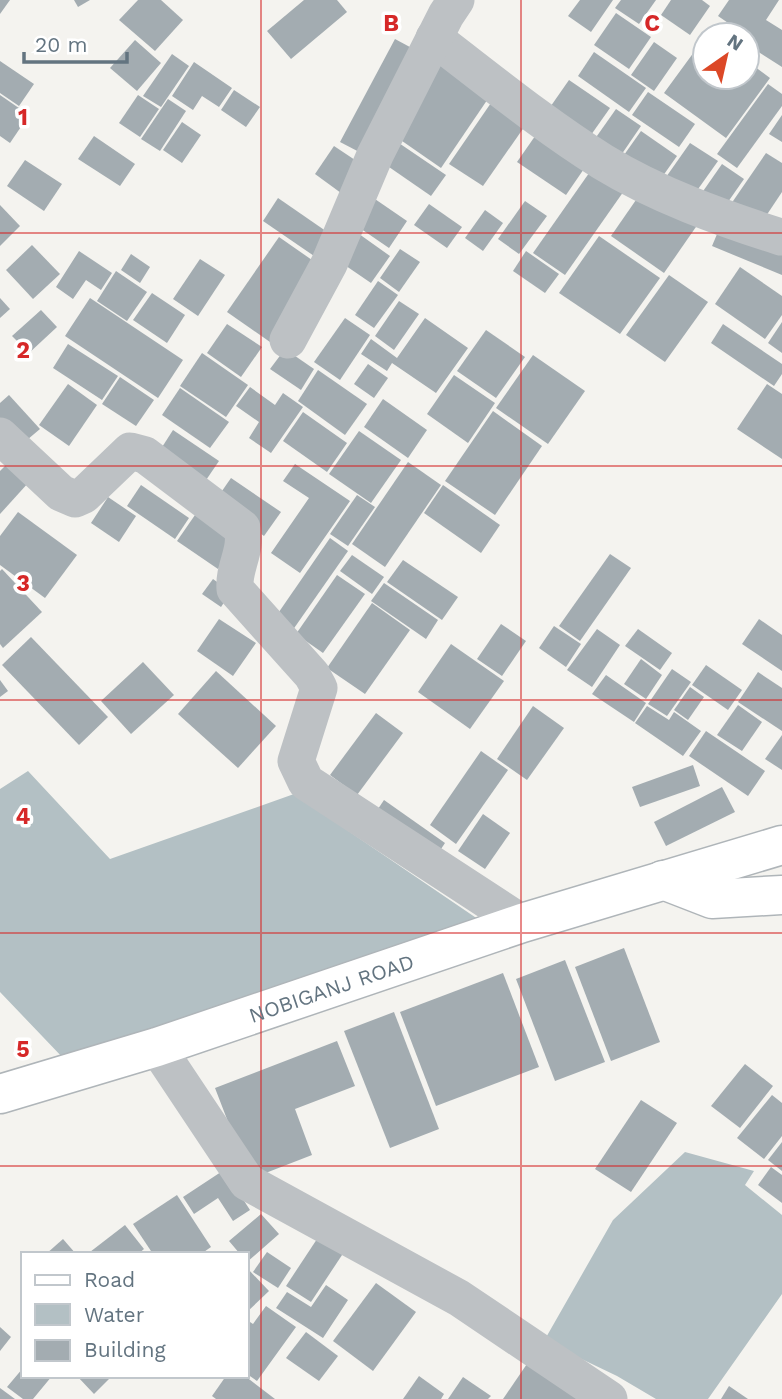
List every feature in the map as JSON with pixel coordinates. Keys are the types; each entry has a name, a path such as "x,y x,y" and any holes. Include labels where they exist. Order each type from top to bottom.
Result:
{"main road":[{"name":"NOBIGANJ ROAD","path":"0,1094 158,1047 522,923 782,845"},
{"path":"663,880 712,899 782,895"}],"street":[{"path":"288,340 328,264 375,155 456,0"},
{"path":"434,38 604,162 663,193 781,237"},
{"path":"0,436 61,493 75,499 84,495 130,451 145,455 242,528 246,540 234,577 235,589 312,675 319,688 296,761 306,782 522,923"},
{"path":"158,1047 247,1182 459,1298 609,1399"}],"water":[{"path":"28,771 110,859 294,794 491,928 64,1059 0,992 0,789"},
{"path":"685,1152 754,1171 745,1185 782,1215 782,1294 708,1399 656,1399 617,1376 544,1341 613,1220"}],"building":[{"path":"0,0 10,0 0,14"},
{"path":"74,0 90,0 78,7"},
{"path":"138,0 161,0 183,20 155,51 119,20"},
{"path":"304,0 337,0 347,12 291,59 267,31"},
{"path":"580,0 613,0 591,32 568,16"},
{"path":"621,0 656,0 639,24 615,8"},
{"path":"671,0 702,0 710,6 700,21 691,21 690,35 661,15"},
{"path":"729,0 779,0 766,20 782,30 782,67 761,54 761,21 725,21 718,16"},
{"path":"616,13 651,37 629,69 594,45"},
{"path":"395,39 421,53 365,155 340,142"},
{"path":"135,40 161,63 137,91 110,68"},
{"path":"654,42 677,58 654,91 631,75"},
{"path":"594,52 646,88 629,112 578,76"},
{"path":"172,54 189,66 161,107 143,96"},
{"path":"448,54 496,87 441,168 392,134"},
{"path":"691,56 691,91 760,91 726,138 664,93"},
{"path":"0,61 34,84 19,106 0,93"},
{"path":"194,62 232,88 219,107 202,96 193,110 172,96"},
{"path":"761,71 770,78 761,90"},
{"path":"569,80 610,108 586,142 546,113"},
{"path":"768,84 782,94 782,106 737,168 717,154"},
{"path":"234,90 260,107 246,127 221,110"},
{"path":"648,92 695,124 679,147 632,115"},
{"path":"0,95 29,115 10,143 0,136"},
{"path":"138,95 159,109 140,137 119,123"},
{"path":"168,99 186,111 160,151 141,139"},
{"path":"493,100 527,123 483,186 449,164"},
{"path":"616,109 641,126 617,161 592,143"},
{"path":"782,115 782,142 769,134"},
{"path":"182,122 201,135 182,163 163,150"},
{"path":"540,129 588,163 566,195 517,162"},
{"path":"641,131 677,156 660,180 624,155"},
{"path":"94,136 135,164 120,186 78,159"},
{"path":"390,137 446,175 431,196 376,158"},
{"path":"690,143 718,161 691,199 664,180"},
{"path":"334,146 361,164 341,193 315,174"},
{"path":"766,153 782,163 782,192 760,225 731,204"},
{"path":"25,160 62,184 44,211 7,186"},
{"path":"722,164 744,179 721,212 699,197"},
{"path":"594,166 626,188 565,275 533,253"},
{"path":"645,187 698,224 664,273 611,236"},
{"path":"372,197 407,221 389,248 354,224"},
{"path":"278,198 333,236 317,258 263,221"},
{"path":"525,201 547,216 519,254 498,239"},
{"path":"429,204 462,227 447,248 414,225"},
{"path":"0,205 20,226 0,246"},
{"path":"485,210 503,223 483,251 465,238"},
{"path":"723,220 782,244 782,275 712,246"},
{"path":"352,229 390,256 371,283 333,257"},
{"path":"599,236 660,278 620,334 559,293"},
{"path":"279,237 322,267 270,342 227,312"},
{"path":"32,245 60,274 33,299 6,270"},
{"path":"400,249 420,262 399,292 380,278"},
{"path":"79,251 112,273 101,290 86,280 73,299 56,287"},
{"path":"526,251 559,274 545,293 513,271"},
{"path":"131,254 150,267 140,283 121,270"},
{"path":"200,259 225,275 198,316 173,299"},
{"path":"740,267 782,296 782,315 765,339 715,304"},
{"path":"116,271 147,292 127,321 97,301"},
{"path":"669,275 708,302 665,362 626,335"},
{"path":"378,281 398,295 374,328 355,315"},
{"path":"152,293 185,315 167,343 133,320"},
{"path":"0,298 10,309 0,318"},
{"path":"90,298 183,360 158,398 65,336"},
{"path":"399,301 419,314 394,350 375,336"},
{"path":"41,310 57,327 29,353 12,336"},
{"path":"345,318 370,335 340,380 314,362"},
{"path":"425,318 468,348 436,393 392,363 387,371 361,354 371,339 397,358"},
{"path":"782,322 782,353 768,343"},
{"path":"227,324 262,347 241,377 207,353"},
{"path":"723,324 782,364 782,374 774,386 711,343"},
{"path":"486,330 525,357 496,398 457,371"},
{"path":"68,344 118,376 102,400 53,368"},
{"path":"285,349 314,369 301,390 270,369"},
{"path":"202,353 248,385 226,417 180,386"},
{"path":"533,355 585,391 548,444 496,408"},
{"path":"368,364 388,378 374,398 354,384"},
{"path":"318,370 367,404 345,435 298,401"},
{"path":"454,375 495,403 468,443 427,414"},
{"path":"120,377 154,400 136,426 102,404"},
{"path":"68,384 97,405 69,446 39,425"},
{"path":"767,384 782,394 782,459 737,429"},
{"path":"250,387 275,405 283,393 303,407 271,453 249,438 259,422 236,406"},
{"path":"180,388 229,422 210,448 162,415"},
{"path":"9,395 40,429 21,445 0,422 0,403"},
{"path":"383,399 427,430 408,458 364,427"},
{"path":"493,411 542,446 495,515 445,481"},
{"path":"303,412 347,443 327,472 283,441"},
{"path":"173,430 219,461 202,486 157,455"},
{"path":"359,431 401,460 371,503 329,474"},
{"path":"408,462 441,485 385,567 352,544"},
{"path":"8,463 29,482 0,514 0,471"},
{"path":"295,464 350,501 300,573 271,553 309,498 283,481"},
{"path":"231,478 281,512 264,536 215,501"},
{"path":"141,485 189,518 175,539 127,506"},
{"path":"443,485 500,525 481,553 424,513"},
{"path":"357,495 375,507 348,546 330,534"},
{"path":"108,497 136,516 119,542 91,523"},
{"path":"18,512 77,555 45,598 0,565 0,536"},
{"path":"195,515 236,543 218,569 177,541"},
{"path":"330,538 348,551 290,634 272,622"},
{"path":"610,554 631,568 580,641 559,626"},
{"path":"352,555 384,577 372,594 340,571"},
{"path":"403,560 458,597 442,620 387,582"},
{"path":"2,569 42,612 3,648 0,644"},
{"path":"337,575 365,594 323,653 296,634"},
{"path":"213,579 231,592 221,607 202,594"},
{"path":"384,583 438,620 426,639 371,601"},
{"path":"372,603 410,630 365,694 327,668"},
{"path":"219,619 256,643 233,676 197,651"},
{"path":"759,619 782,635 782,671 742,644"},
{"path":"501,624 526,641 502,676 477,659"},
{"path":"554,626 581,644 566,667 539,648"},
{"path":"597,629 620,645 592,687 567,670"},
{"path":"638,629 672,653 660,670 625,646"},
{"path":"31,637 108,717 79,745 2,665"},
{"path":"451,644 504,681 470,729 418,692"},
{"path":"641,659 662,675 646,699 624,684"},
{"path":"143,662 174,695 131,734 101,701"},
{"path":"706,665 742,690 728,710 692,685"},
{"path":"672,669 691,682 667,716 648,704"},
{"path":"216,671 276,726 238,768 178,714"},
{"path":"758,672 782,688 782,731 738,702"},
{"path":"606,675 646,703 634,722 592,694"},
{"path":"0,680 8,691 0,697"},
{"path":"690,687 704,697 688,720 674,710"},
{"path":"738,705 762,722 742,751 717,735"},
{"path":"533,706 564,728 527,780 497,759"},
{"path":"647,706 669,720 674,712 701,731 683,756 635,723"},
{"path":"376,713 403,733 357,795 330,775"},
{"path":"706,731 765,771 748,796 689,756"},
{"path":"782,735 782,770 765,759"},
{"path":"481,751 508,770 456,844 430,825"},
{"path":"693,765 700,786 640,807 632,787"},
{"path":"722,787 735,812 666,846 654,822"},
{"path":"384,800 445,843 435,858 374,815"},
{"path":"483,814 510,833 485,869 458,851"},
{"path":"624,948 660,1042 611,1061 575,967"},
{"path":"565,960 605,1062 555,1081 516,979"},
{"path":"503,973 539,1067 436,1106 400,1012"},
{"path":"394,1012 439,1129 390,1148 344,1031"},
{"path":"337,1041 355,1086 295,1109 312,1155 250,1179 215,1088"},
{"path":"745,1064 773,1086 740,1128 711,1106"},
{"path":"772,1095 782,1103 782,1136 764,1159 737,1138"},
{"path":"641,1100 677,1123 631,1192 595,1169"},
{"path":"782,1142 782,1171 768,1160"},
{"path":"771,1167 782,1175 782,1203 758,1185"},
{"path":"224,1170 250,1210 233,1221 218,1198 194,1214 183,1197"},
{"path":"177,1195 211,1247 204,1252 152,1252 133,1224"},
{"path":"261,1214 279,1234 248,1261 248,1252 238,1252 229,1241"},
{"path":"125,1225 144,1249 140,1252 90,1252"},
{"path":"319,1236 344,1252 311,1302 286,1286"},
{"path":"63,1239 74,1252 48,1252"},
{"path":"267,1252 291,1268 278,1288 253,1272"},
{"path":"248,1269 269,1291 248,1311"},
{"path":"376,1283 416,1312 373,1371 333,1341"},
{"path":"326,1285 348,1300 323,1338 276,1308 287,1292 311,1307"},
{"path":"266,1306 296,1327 257,1381 248,1375 248,1321 253,1324"},
{"path":"0,1327 11,1337 0,1351"},
{"path":"306,1332 338,1356 319,1381 286,1358"},
{"path":"531,1358 591,1399 503,1399"},
{"path":"21,1370 21,1378 50,1378 33,1399 23,1399 7,1387"},
{"path":"419,1376 444,1394 441,1399 403,1399"},
{"path":"463,1377 491,1396 488,1399 448,1399"},
{"path":"79,1378 110,1378 94,1394"},
{"path":"225,1378 248,1378 275,1399 216,1399 212,1396"},
{"path":"729,1386 748,1399 721,1399"},
{"path":"0,1388 15,1399 0,1399"}]}
